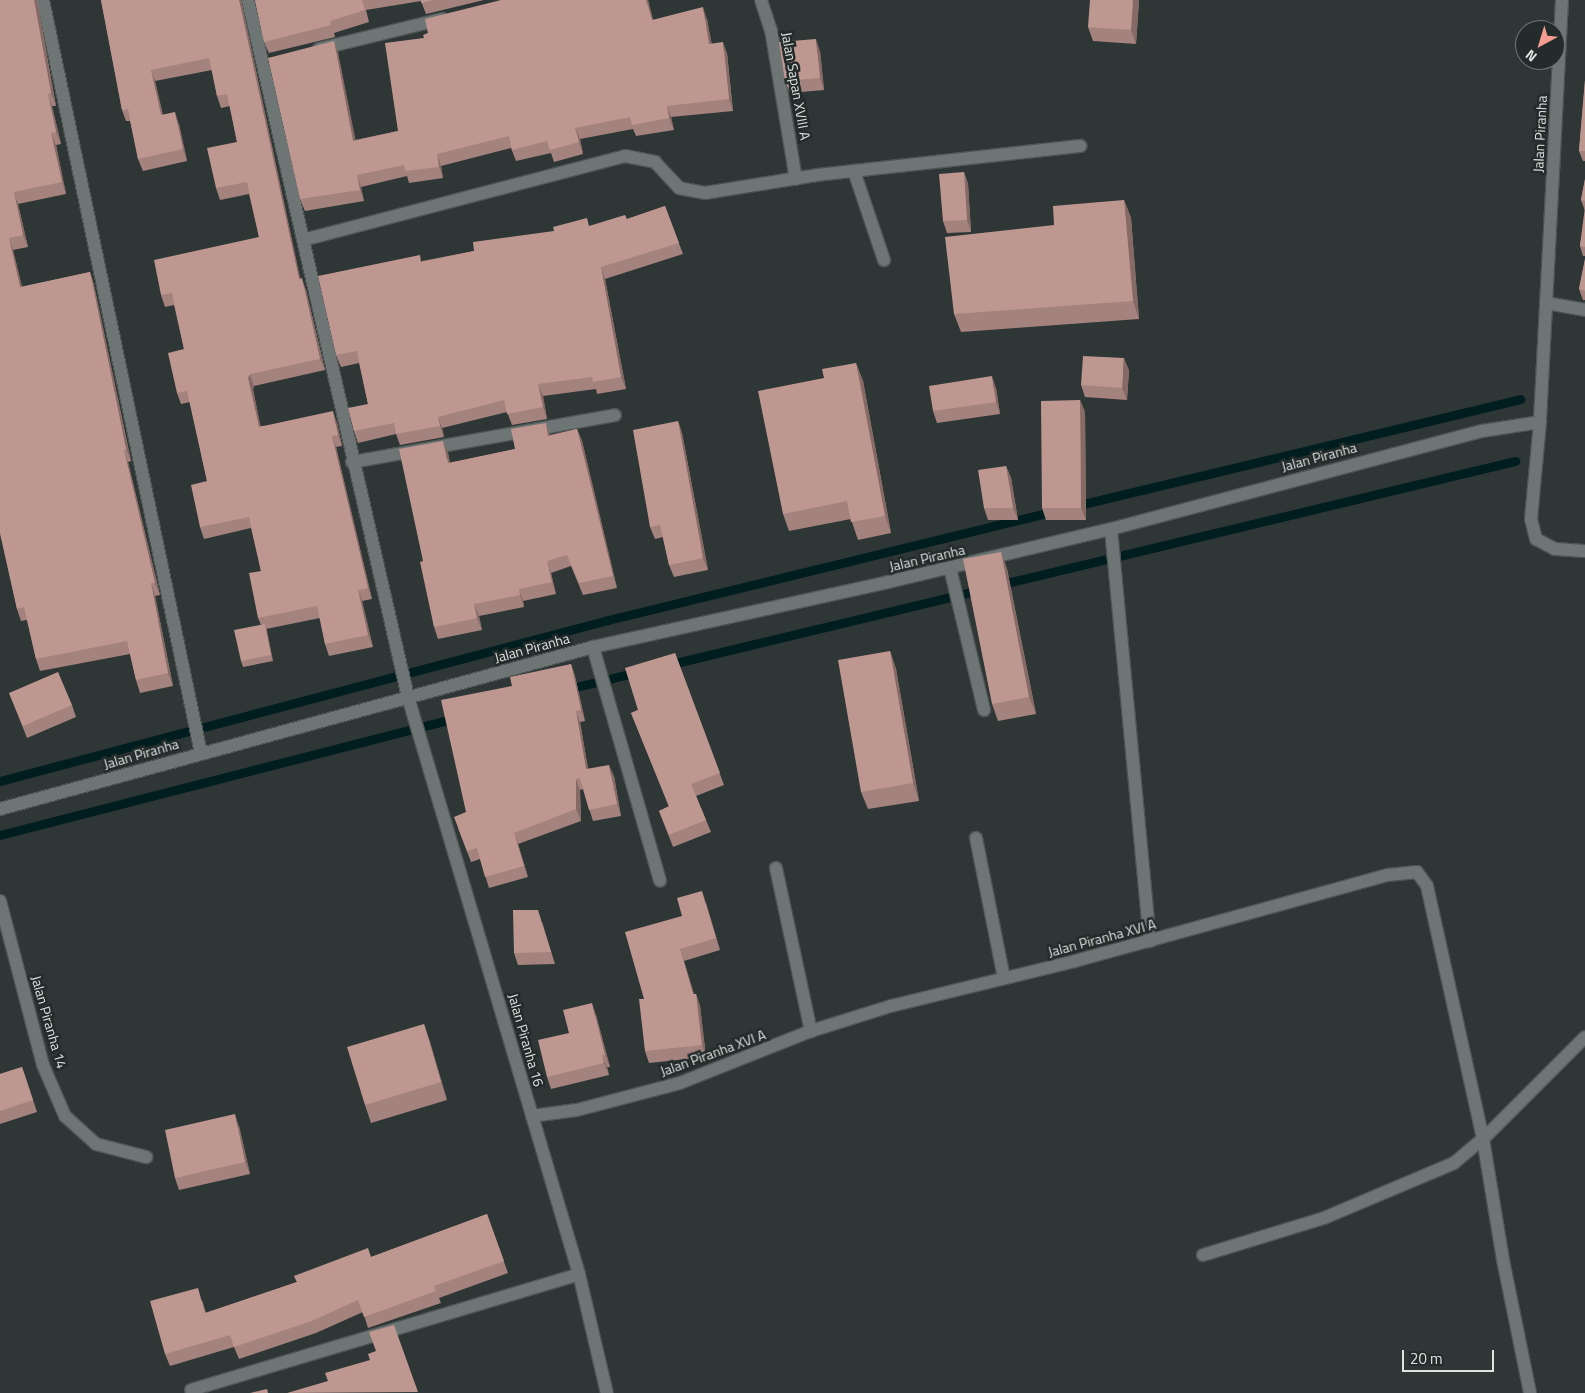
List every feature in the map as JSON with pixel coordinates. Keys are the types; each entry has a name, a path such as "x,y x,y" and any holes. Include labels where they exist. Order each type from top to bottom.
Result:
{"street":[{"path":"43,0 201,753"},
{"name":"Jalan Piranha 16","path":"248,0 267,62 303,240 352,462 408,697 579,1274 595,1354 607,1393"},
{"name":"Jalan Sapan XVIII A","path":"761,0 772,30 796,178"},
{"name":"Jalan Piranha","path":"0,809 593,647 950,568 1111,529 1482,431 1540,422 1562,0"},
{"path":"310,51 452,16"},
{"path":"303,240 625,156 636,156 655,162 679,188 691,193 796,178 1080,146"},
{"path":"854,171 884,260"},
{"path":"1546,303 1585,310"},
{"path":"352,462 615,416"},
{"path":"1540,422 1531,519 1536,539 1555,549 1585,551"},
{"path":"1111,529 1150,941"},
{"path":"950,568 984,710"},
{"path":"593,647 660,880"},
{"path":"976,838 1004,978"},
{"path":"776,868 811,1031"},
{"name":"Jalan Piranha XVI A","path":"532,1116 577,1110 680,1083 811,1031 891,1006 1150,941 1388,875 1417,872 1427,886 1483,1138"},
{"name":"Jalan Piranha 14","path":"0,901 43,1064 65,1116 96,1144 146,1157"},
{"path":"1203,1255 1324,1218 1410,1184 1454,1163 1483,1138 1585,1037"},
{"path":"1483,1138 1503,1260 1530,1393"},
{"path":"191,1390 579,1274"}],"building":[{"path":"0,0 34,0 51,93 48,94 56,132 51,133 62,182 14,192 23,235 9,238 20,287 90,272 126,449 124,450 155,583 151,583 168,673 136,680 127,641 36,659 24,607 17,609 0,532"},
{"path":"101,0 239,0 299,279 302,278 320,359 250,374 248,378 259,427 333,411 338,435 332,436 368,588 358,590 368,635 325,644 317,606 258,618 249,573 261,571 249,517 200,527 191,485 207,481 187,391 177,393 168,353 184,349 172,293 161,295 154,260 259,237 247,182 216,188 207,148 237,142 227,94 217,96 209,58 151,70 161,115 175,112 183,149 138,159 128,109 122,110"},
{"path":"255,0 362,0 365,10 330,21 331,25 264,42"},
{"path":"421,0 433,0 421,3"},
{"path":"501,0 646,0 652,20 703,7 709,44 723,42 729,99 667,106 669,118 632,125 630,117 575,128 579,142 550,150 547,141 512,150 509,136 437,154 439,167 405,171 404,165 357,175 360,190 300,199 268,58 334,41 353,141 398,131 385,43 424,38 423,35 428,33 425,19"},
{"path":"1090,0 1133,0 1131,30 1088,27"},
{"path":"816,39 820,78 785,81 779,42"},
{"path":"1585,80 1585,151 1579,151"},
{"path":"964,172 967,220 943,221 939,174"},
{"path":"1585,179 1585,201 1581,200"},
{"path":"1124,200 1133,301 954,314 945,237 1054,225 1053,206"},
{"path":"665,206 679,243 601,267 621,377 593,382 592,377 538,384 543,407 507,414 504,400 438,417 440,426 396,434 394,423 354,431 348,408 368,404 357,351 336,355 318,276 420,255 421,262 474,251 473,242 554,231 553,227 587,218 589,226 625,215 627,219"},
{"path":"1585,207 1585,247 1580,246"},
{"path":"1585,259 1585,291 1579,289"},
{"path":"1083,356 1124,358 1122,388 1081,385"},
{"path":"856,363 885,516 851,522 847,501 783,514 758,391 824,378 822,369"},
{"path":"992,376 996,402 933,411 929,386"},
{"path":"1080,400 1081,508 1042,508 1041,401"},
{"path":"678,421 703,558 669,565 660,525 650,527 633,430"},
{"path":"546,423 548,436 577,429 613,576 579,583 567,555 547,561 552,582 519,589 520,595 474,604 477,618 434,627 420,562 423,561 399,449 443,441 448,463 515,449 511,429"},
{"path":"1006,466 1013,508 984,508 978,470"},
{"path":"1001,552 1029,697 992,704 963,559"},
{"path":"265,624 271,655 241,661 234,630"},
{"path":"890,651 913,783 861,792 838,660"},
{"path":"675,653 720,773 691,784 706,820 669,835 659,811 669,806 631,713 638,710 625,668"},
{"path":"571,664 581,710 576,711 586,769 609,765 617,804 589,810 580,778 576,779 576,809 514,833 524,866 485,877 477,848 467,851 454,817 466,812 441,700 512,686 510,677"},
{"path":"58,672 72,705 23,726 9,693"},
{"path":"702,891 716,938 680,949 693,994 696,994 702,1045 645,1051 639,999 644,999 625,932 682,916 677,898"},
{"path":"513,910 538,910 551,952 514,953"},
{"path":"592,1003 605,1055 602,1055 604,1063 547,1077 538,1040 569,1033 563,1010"},
{"path":"424,1024 441,1082 365,1105 347,1047"},
{"path":"22,1067 33,1100 0,1111 0,1074"},
{"path":"235,1114 245,1162 175,1178 165,1130"},
{"path":"487,1214 504,1261 434,1286 436,1291 364,1317 358,1300 312,1321 234,1347 230,1335 165,1354 150,1301 198,1288 205,1313 297,1282 294,1276 368,1248 371,1257"},
{"path":"394,1325 418,1392 287,1393 328,1381 325,1373 370,1360 368,1354 376,1351 369,1332"},
{"path":"267,1389 268,1393 250,1393"}],"waterway":[{"path":"1075,506 1520,399"},
{"path":"998,585 1515,461"},
{"path":"0,781 608,620 1055,511"},
{"path":"667,665 980,590"},
{"path":"568,689 638,672"},
{"path":"0,835 456,718"}]}
